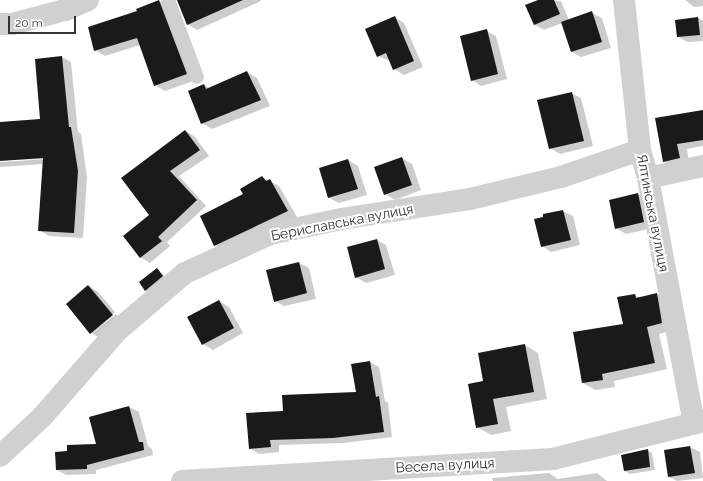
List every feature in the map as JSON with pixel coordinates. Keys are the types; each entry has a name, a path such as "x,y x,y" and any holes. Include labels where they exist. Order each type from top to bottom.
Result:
{"street":[{"path":"0,24 12,24 65,10 88,0"},
{"name":"Ялтинська вулиця","path":"624,0 640,150 648,178 698,422"},
{"name":"Бериславська вулиця","path":"0,456 42,417 118,330 185,273 270,234 341,219 470,199 561,177 640,150"},
{"path":"648,178 703,166"},
{"name":"Весела вулиця","path":"182,481 553,459 698,422"}],"lane":[{"path":"168,0 197,77"}],"building":[{"path":"159,0 187,74 154,86 137,38 94,51 88,27 137,11 136,9"},
{"path":"177,0 243,0 187,25"},
{"path":"538,0 554,0 560,14 534,25 525,5"},
{"path":"592,11 602,42 571,52 561,22"},
{"path":"395,16 414,61 393,70 386,53 377,57 365,29"},
{"path":"698,17 700,35 677,37 675,20"},
{"path":"487,29 498,74 471,81 460,36"},
{"path":"62,56 69,127 71,127 78,171 74,233 38,231 43,158 0,161 0,122 40,119 35,59"},
{"path":"247,71 261,100 201,124 188,91 204,84 206,89"},
{"path":"572,92 584,141 549,149 537,100"},
{"path":"703,110 703,140 677,144 680,158 663,162 655,118"},
{"path":"185,130 200,150 170,171 197,200 158,237 162,241 140,258 123,236 149,215 121,178"},
{"path":"402,157 412,185 384,195 374,167"},
{"path":"348,159 358,189 328,198 319,168"},
{"path":"262,176 266,181 270,179 288,211 214,246 200,216 243,194 240,189"},
{"path":"638,193 644,222 615,229 609,200"},
{"path":"563,210 571,240 541,247 534,219 543,217 543,214"},
{"path":"377,239 385,269 355,278 347,247"},
{"path":"299,262 307,293 274,302 266,270"},
{"path":"157,268 163,276 145,291 139,282"},
{"path":"88,285 113,315 90,334 66,304"},
{"path":"657,293 662,323 647,327 655,363 602,374 603,380 582,383 573,332 623,324 617,297 635,294 636,298"},
{"path":"219,300 234,328 202,345 187,317"},
{"path":"525,344 534,392 493,399 498,424 476,428 468,384 483,381 478,353"},
{"path":"370,361 376,397 379,396 384,432 333,438 270,440 271,447 249,449 246,413 283,411 282,395 356,392 351,364"},
{"path":"129,406 139,442 143,442 144,450 87,465 87,469 56,470 55,452 67,451 67,445 96,444 89,417"},
{"path":"690,446 695,473 668,477 664,450"},
{"path":"648,449 650,467 624,471 621,455"}]}
